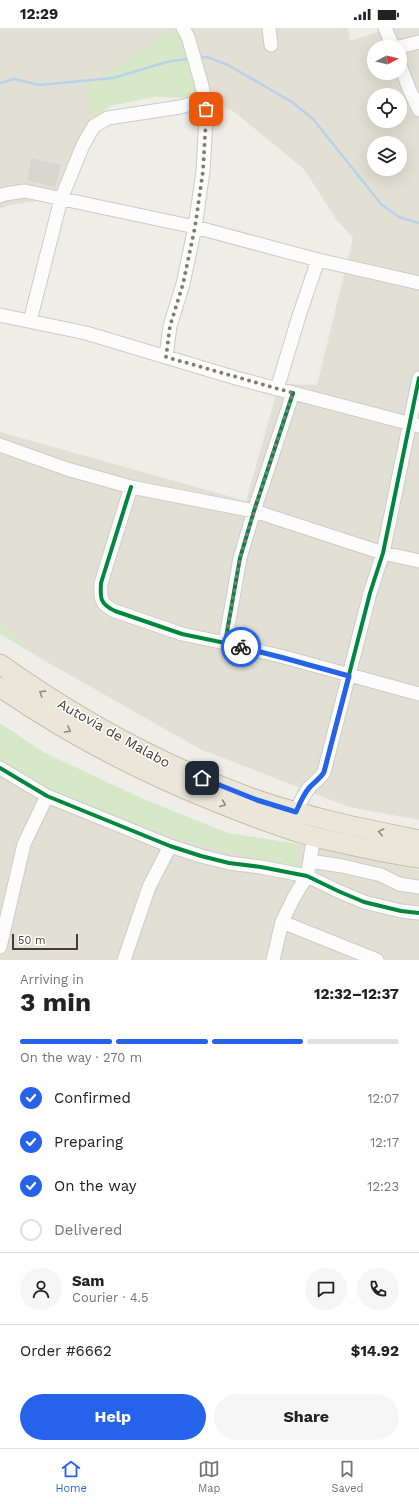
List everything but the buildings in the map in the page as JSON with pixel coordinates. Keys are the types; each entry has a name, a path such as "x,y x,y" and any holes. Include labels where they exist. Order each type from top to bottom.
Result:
{"highway":[{"name":"Autovía de Malabo","path":"0,664 32,687 119,739 174,766 257,800 296,812 419,840"},
{"name":"Autovía de Malabo","path":"0,687 27,706 112,755 174,785 257,818 314,837 419,858"}],"street":[{"path":"269,28 271,45"},
{"path":"385,28 390,40"},
{"path":"166,357 170,326 183,284 195,227 203,171 206,119 205,100 201,82 185,33"},
{"path":"407,45 419,42"},
{"path":"406,80 419,110"},
{"path":"30,321 61,200 83,145 94,126 108,118 180,107 205,100"},
{"path":"0,196 5,194 26,192 195,227 318,260 419,283"},
{"path":"277,389 318,260"},
{"path":"0,314 86,333 277,389 414,425"},
{"path":"296,812 304,794 324,772 370,593 383,553 414,425 419,378"},
{"path":"225,643 236,574 254,511 293,393"},
{"path":"0,445 67,469 131,487 254,511 383,553 419,561"},
{"path":"131,487 101,583 100,594 102,602 106,607 182,634 225,643 419,694"},
{"path":"0,768 47,796 170,846 229,863 261,867 307,876 364,902 401,911 419,913"},
{"path":"0,947 24,844 47,796"},
{"path":"273,960 282,922 294,897 307,876 314,837"},
{"path":"124,960 149,888 170,846"},
{"path":"310,861 381,875 399,884 419,888"},
{"path":"282,922 377,960"}],"shaded area":[{"path":"0,28 348,28 350,41 390,28 419,28 419,820 349,807 200,749 40,658 0,623 0,432 246,501 279,384 317,385 353,238 336,219 304,169 233,111 197,93 175,30 91,122 65,197 9,205 0,209"},
{"path":"0,760 66,798 164,836 298,868 298,844 419,870 419,960 0,960"}],"green space":[{"path":"175,30 192,37 207,98 154,97 110,106 91,122 88,85"},
{"path":"0,623 40,658 0,634"},
{"path":"0,723 43,752 141,798 228,833 298,844 299,869 164,836 66,798 0,760"}],"waterway":[{"path":"198,58 207,57 228,65 292,102 313,119 381,204 399,217 419,223"},
{"path":"0,83 14,79 39,85 113,78 170,61 189,59"}],"cycle path":[{"path":"296,812 307,791 324,772 370,593 383,553 419,378"},
{"path":"131,487 101,583 102,600 106,606 115,611 182,634 225,643 240,558 293,393"},
{"path":"0,768 47,796 170,846 229,863 261,867 307,876 364,902 401,911 419,913"}],"way so far":[{"path":"206,109 203,171 195,227 183,284 170,326 166,357 293,393 254,511 236,574 230,621 225,643 241,647"}],"route":[{"path":"202,778 257,800 296,812 304,794 324,772 349,676 241,647"}]}
